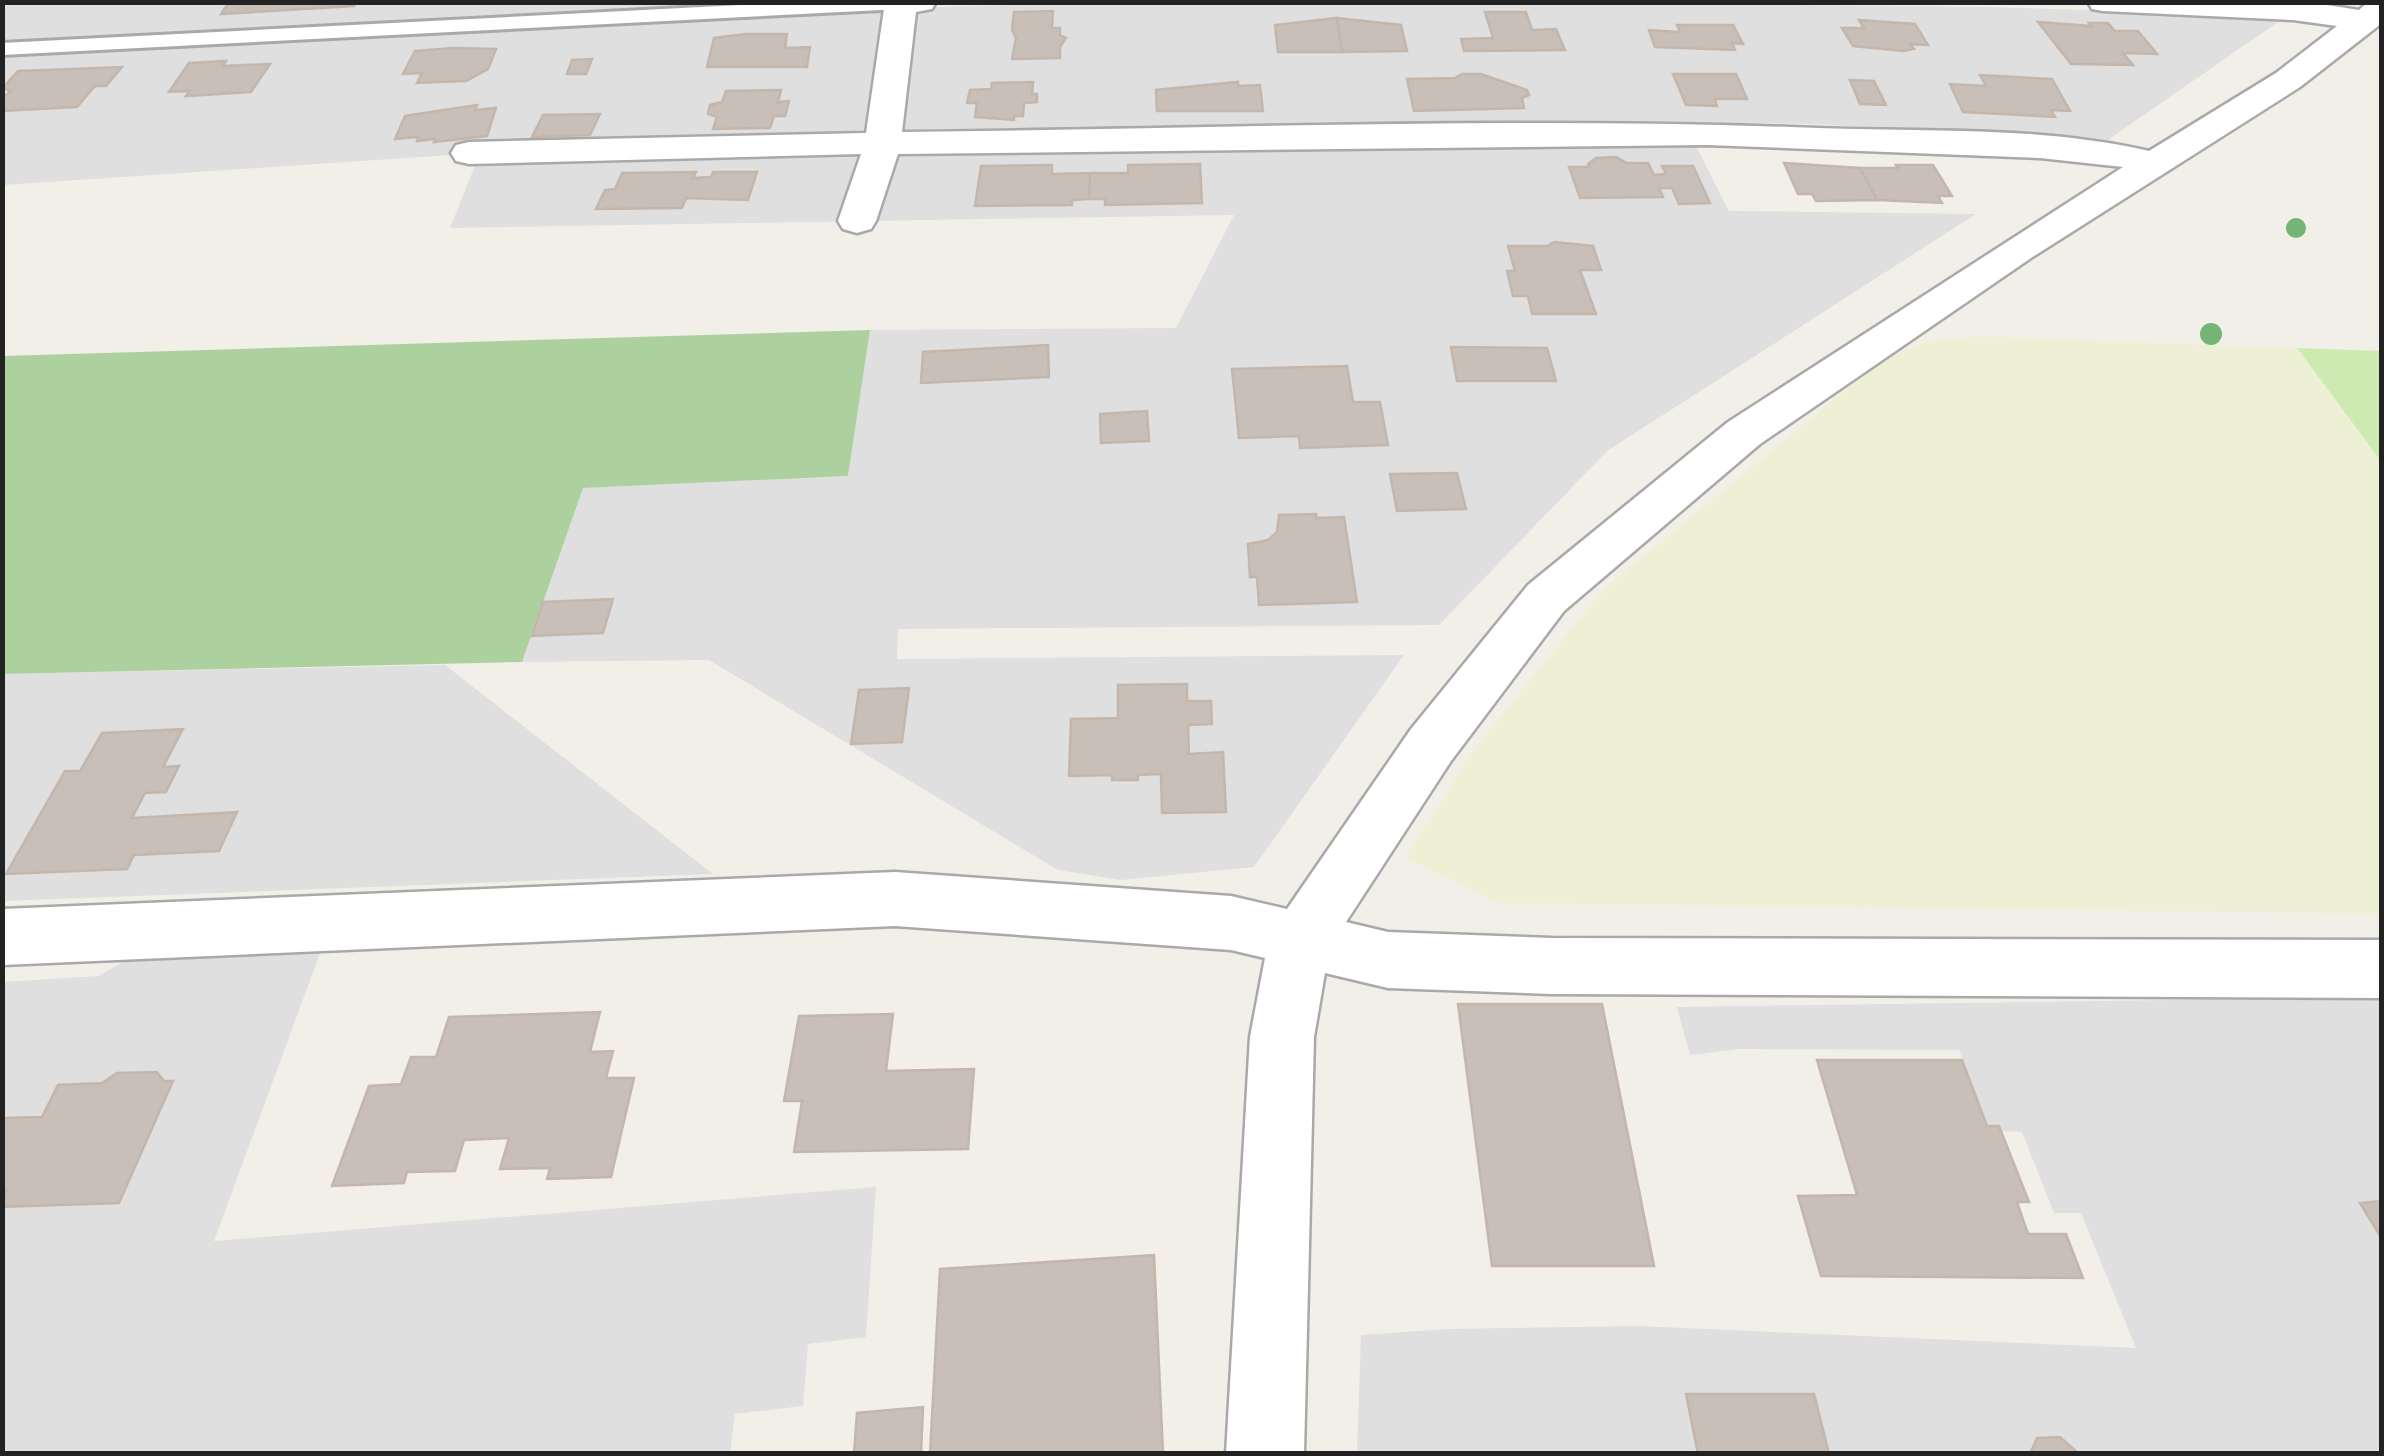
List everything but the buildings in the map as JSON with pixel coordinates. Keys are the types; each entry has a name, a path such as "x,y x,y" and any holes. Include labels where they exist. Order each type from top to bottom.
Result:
{"street":[{"path":"856,221 883,143 902,3 921,2"},
{"path":"2102,2 2373,13"},
{"path":"1265,1454 1282,1037 1299,942 1430,746 1546,598 1744,433 2153,162 2288,80 2373,13"},
{"path":"468,153 883,143 1726,135 2040,147 2106,152 2153,162"},
{"path":"2,937 896,899 1231,923 1388,960 1552,966 2382,969"}],"lane":[{"path":"2,49 902,3"}],"shaded area":[{"path":"3,3 804,3 3,44"},
{"path":"1042,4 1994,7 2285,17 2105,142 1813,124 1684,122 1729,211 1976,214 1607,451 1439,625 898,629 897,659 1404,655 1254,867 1121,880 1058,870 709,660 522,662 582,488 848,476 870,330 1176,328 1234,215 450,228 480,153 3,185 3,54 853,9"},
{"path":"445,665 713,874 3,901 2,674"},
{"path":"322,948 214,1241 876,1187 866,1337 808,1344 803,1406 735,1414 730,1453 3,1454 3,982 98,976 139,953"},
{"path":"2381,997 2381,1453 1357,1454 1361,1335 1448,1329 1639,1326 2136,1348 2081,1213 2054,1213 2022,1132 1989,1131 1959,1050 1739,1049 1690,1055 1677,1007"}],"green space":[{"path":"870,330 848,476 583,488 522,662 3,674 3,356"},
{"path":"1982,336 2297,348 2381,461 2381,914 1498,903 1405,858 1477,745 1605,588 1887,356 1933,340"},
{"path":"2297,348 2381,351 2381,461"}]}
